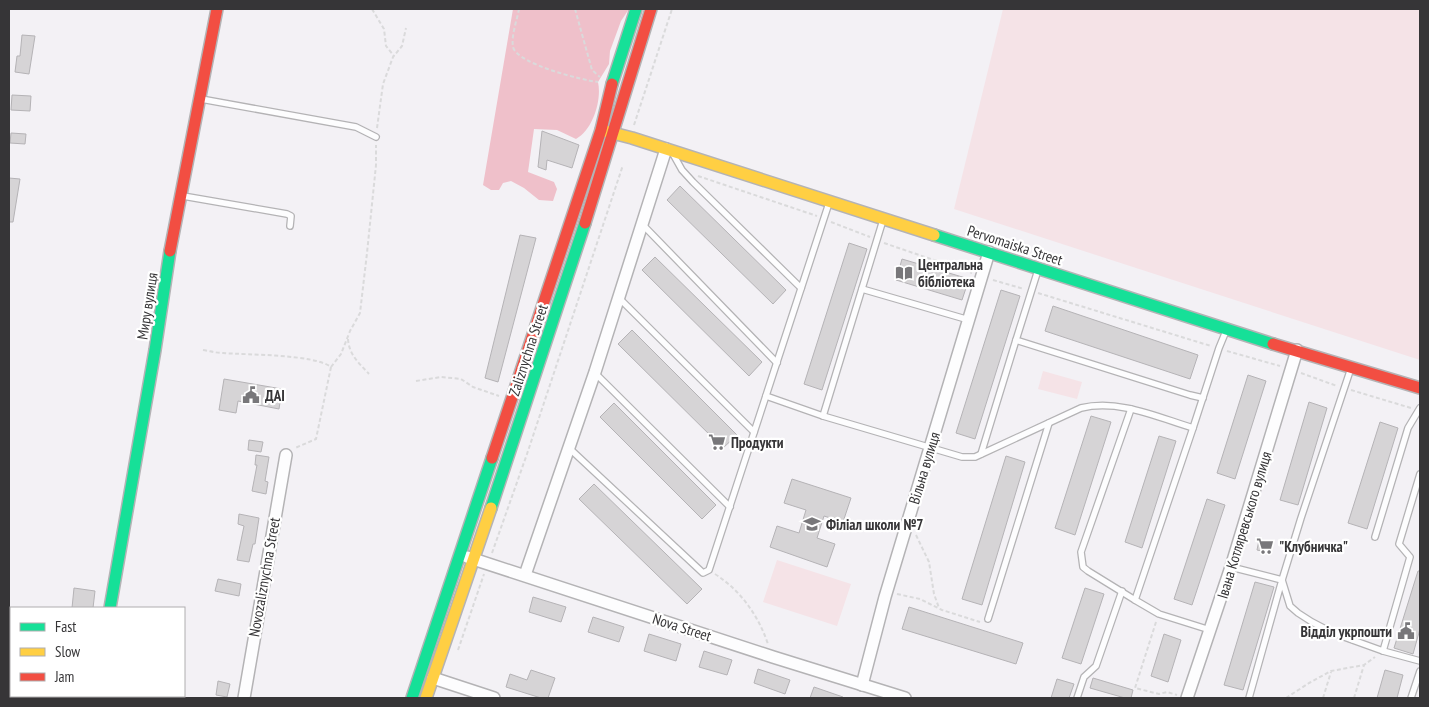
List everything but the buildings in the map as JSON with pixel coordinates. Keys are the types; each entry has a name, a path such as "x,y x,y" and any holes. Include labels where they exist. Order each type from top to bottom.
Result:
{"main road":[{"name":"Миру вулиця","path":"110,607 180,196 216,9"},
{"name":"Zaliznychna Street","path":"412,698 601,130 613,81 636,9"},
{"name":"Zaliznychna Street","path":"426,698 475,559 614,134 651,9"},
{"name":"Pervomaiska Street","path":"601,130 884,218 1227,330 1420,388"}],"street":[{"path":"525,575 668,150"},
{"name":"Вільна вулиця","path":"867,690 886,597 989,252"},
{"name":"Івана Котляревського вулиця","path":"1187,698 1231,567 1297,350"},
{"name":"Novozaliznychna Street","path":"244,698 286,455"},
{"name":"Nova Street","path":"460,554 773,657 867,690 905,698"},
{"path":"433,678 494,698"}],"lane":[{"path":"199,98 356,127 376,137"},
{"path":"668,150 693,182 801,288"},
{"path":"180,196 287,214 291,216 290,226"},
{"path":"569,448 703,573 709,570 830,201"},
{"path":"823,416 884,218"},
{"path":"642,224 777,363"},
{"path":"981,454 1038,268"},
{"path":"862,289 969,320"},
{"path":"619,298 754,432"},
{"path":"1135,600 1219,348 1227,330"},
{"path":"1016,340 1190,396 1203,398"},
{"path":"1249,698 1301,518 1351,366"},
{"path":"594,372 730,507"},
{"path":"766,396 823,416 962,457 975,457 1081,408 1093,405 1113,405 1193,428"},
{"path":"1375,537 1408,428 1419,409"},
{"path":"1131,410 1081,552 1083,566 1101,581 1122,591 1159,614 1210,630"},
{"path":"988,619 1049,423"},
{"path":"1382,651 1410,557 1400,544 1420,474"},
{"path":"1231,567 1282,580"},
{"path":"1282,580 1290,606 1298,614 1333,633 1382,651 1420,662"},
{"path":"1077,698 1084,676 1096,666 1122,591"},
{"path":"1411,698 1420,671"}],"path":[{"path":"372,9 384,29 386,46 394,56"},
{"path":"519,9 513,40 514,50 520,56 539,66 598,82 605,79 592,70 574,9"},
{"path":"633,130 672,9"},
{"path":"286,455 292,449 316,439 331,367 342,354 360,313 376,165 378,109 383,84 394,56 402,46 406,28"},
{"path":"456,655 527,454 623,165"},
{"path":"682,170 824,219 891,247 1344,388 1419,409"},
{"path":"348,337 349,348 354,357 369,374"},
{"path":"203,350 223,354 293,357 325,362 331,367"},
{"path":"416,381 441,376 461,379 482,392 512,400"},
{"path":"908,523 929,562 934,594 939,609"},
{"path":"709,570 731,584 750,607 763,628 773,657"},
{"path":"886,597 896,594 920,599 939,609 978,622 988,619"},
{"path":"1159,614 1135,688 1160,694 1167,692 1187,698"},
{"path":"1286,698 1309,682 1331,671 1364,665 1382,651"},
{"path":"1354,698 1364,665"},
{"path":"1323,698 1331,671"}],"shaded area":[{"path":"513,9 629,9 621,21 610,51 609,64 598,82 599,97 597,106 587,129 576,139 557,130 534,129 528,172 554,182 557,189 553,201 539,200 524,188 511,181 503,183 499,190 491,190 483,185"},
{"path":"1003,9 1420,9 1420,360 954,209"},
{"path":"1043,371 1082,382 1077,399 1038,389"},
{"path":"777,560 851,584 837,626 763,602"}],"traffic: fast":[{"path":"612,84 636,9"},
{"path":"491,508 585,223"},
{"path":"934,235 1273,344"},
{"path":"110,607 155,350 170,251"},
{"path":"412,698 492,458"}],"traffic: slow":[{"path":"601,130 632,138 934,235"},
{"path":"426,698 491,508"}],"traffic: jam":[{"path":"170,251 217,9"},
{"path":"585,223 651,9"},
{"path":"492,458 601,130 612,84"},
{"path":"1273,344 1420,388"}],"place":[{"name":"Центральна бібліотека","path":"904,273"},
{"name":"ДАІ","path":"251,395"},
{"name":"Продукти","path":"717,442"},
{"name":"Філіал школи №7","path":"812,524"},
{"name":"\"Клубничка\"","path":"1265,546"},
{"name":"Відділ укрпошти","path":"1406,631"}]}
